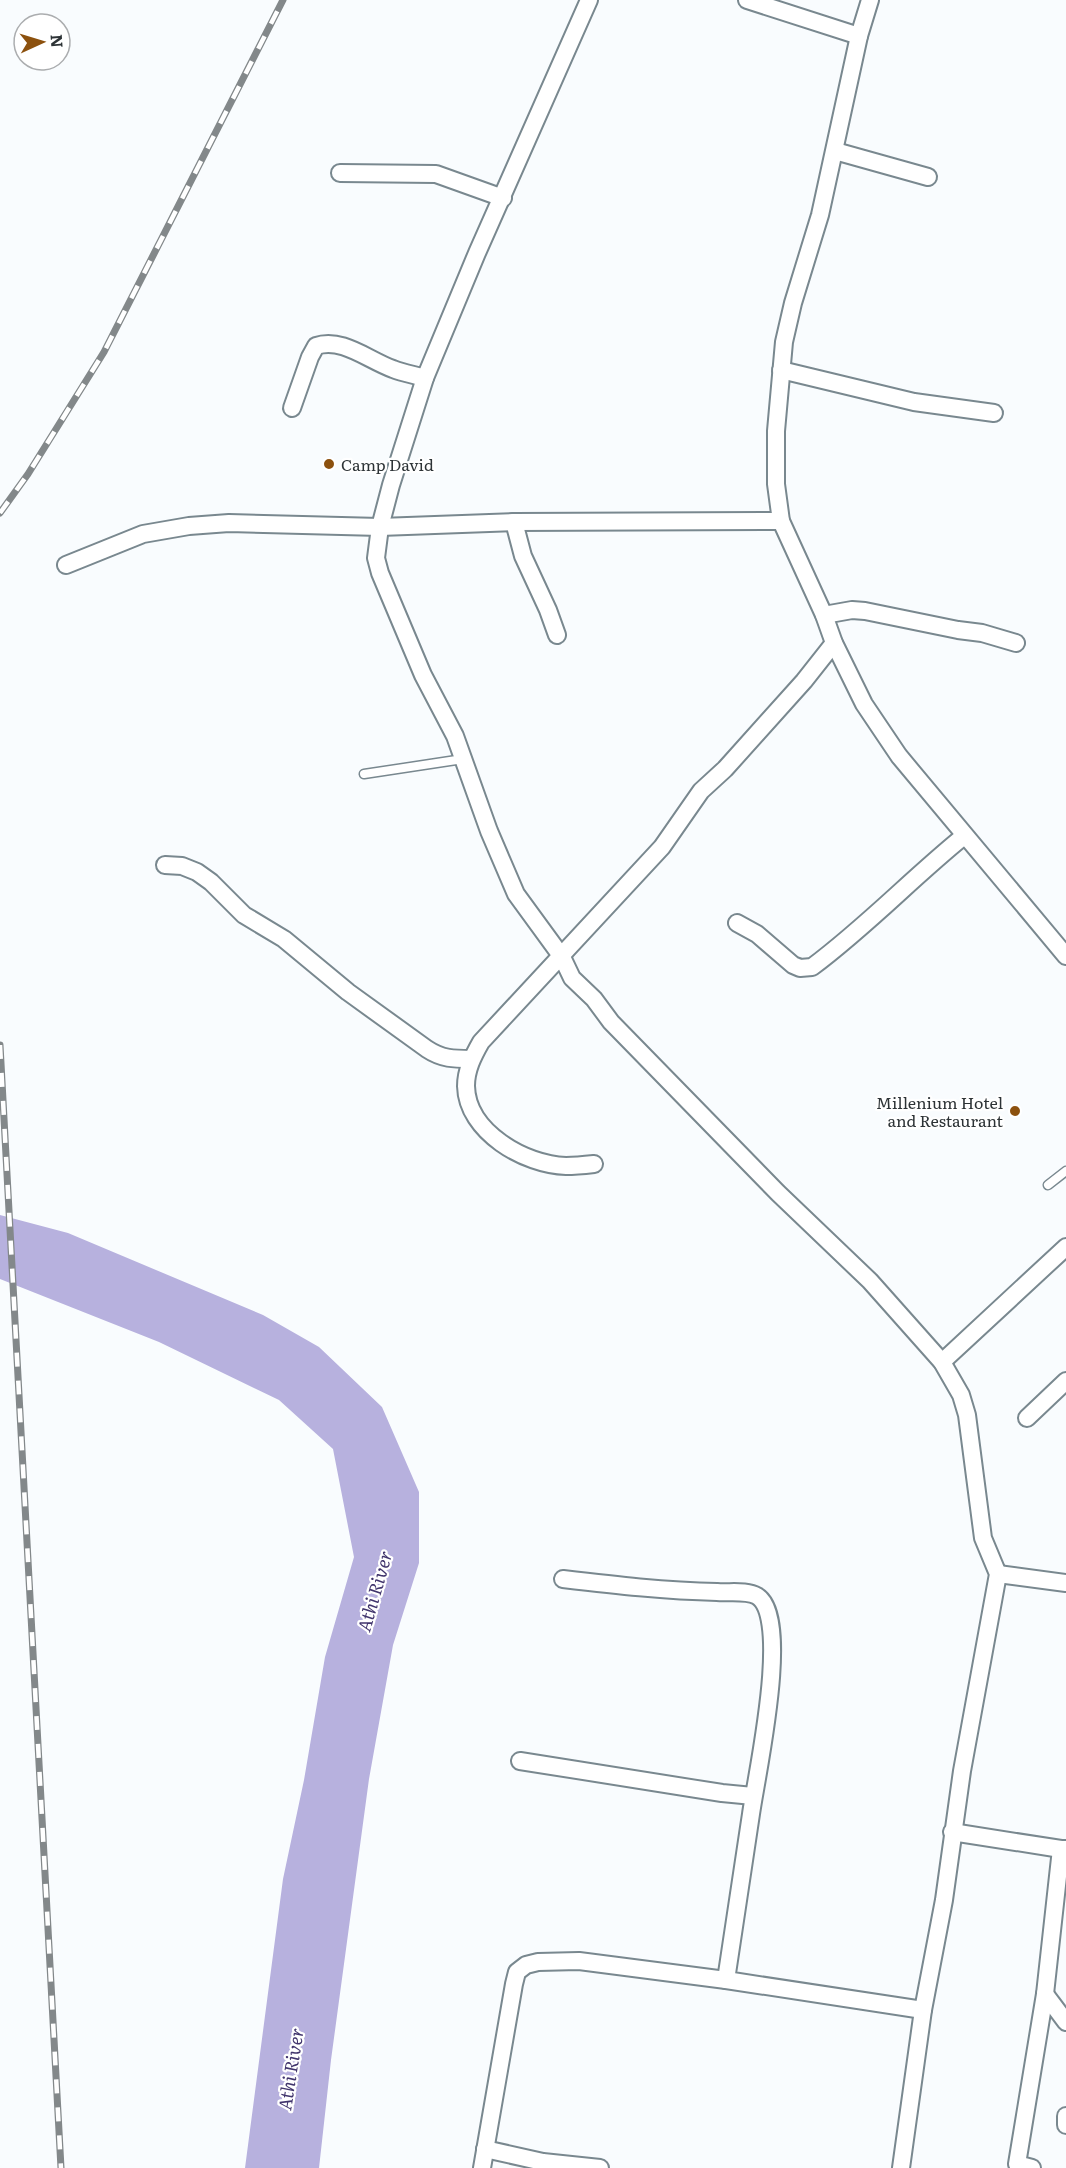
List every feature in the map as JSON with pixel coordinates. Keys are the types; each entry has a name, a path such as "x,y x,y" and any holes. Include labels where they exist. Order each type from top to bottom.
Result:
{"street":[{"path":"590,0 477,253 425,378 391,485 375,558 423,675 455,736 489,831 512,885 562,957 572,978 594,999 611,1022 778,1193 870,1281 942,1362 961,1395 967,1414 983,1538 998,1574 952,1832 944,1900 923,2010 901,2168"},
{"path":"747,0 860,36"},
{"path":"870,0 819,215 784,342 776,431 776,484 781,521 824,615 834,643 864,704 899,756 1066,956"},
{"path":"835,151 928,177"},
{"path":"340,173 436,174 503,198"},
{"path":"292,408 310,357 316,346 327,342 343,346 393,369 425,378"},
{"path":"781,370 914,402 994,413"},
{"path":"66,565 143,534 189,526 228,523 380,527 514,522 781,521"},
{"path":"514,522 523,555 557,635"},
{"path":"824,615 852,610 865,611 982,633 1016,643"},
{"path":"594,1164 566,1166 544,1163 521,1156 489,1131 475,1117 468,1101 466,1086 471,1059 481,1042 524,994 562,957 662,847 700,791 725,769 804,681 834,643"},
{"path":"737,923 758,934 793,965 800,968 812,967 905,889 931,862 964,836"},
{"path":"165,865 182,866 197,872 211,882 244,915 284,939 348,992 427,1050 451,1059 471,1059"},
{"path":"942,1362 1066,1247"},
{"path":"1028,1418 1066,1381"},
{"path":"998,1574 1066,1583"},
{"path":"563,1579 677,1592 756,1595 763,1601 770,1618 772,1664 770,1702 753,1796 726,1980"},
{"path":"520,1761 753,1796"},
{"path":"952,1832 1064,1849 1022,2167"},
{"path":"482,2168 514,1983 518,1972 525,1965 538,1962 579,1961 726,1980 923,2010"},
{"path":"1045,1994 1066,2022"},
{"path":"1066,2116 1066,2125"},
{"path":"485,2148 543,2162 600,2168"}],"lane":[{"path":"364,774 463,759"},
{"path":"1048,1185 1066,1171"}],"water":[{"name":"Athi River","path":"0,1215 68,1233 263,1315 319,1347 382,1407 419,1492 419,1563 393,1645 369,1779 331,2060 319,2168 245,2168 283,1879 304,1780 325,1657 354,1557 333,1449 279,1400 159,1342 0,1279"}],"railway":[{"path":"0,513 28,474 104,352 283,0"},
{"path":"0,1045 61,2168"}],"place":[{"name":"Camp David","path":"329,464"},
{"name":"Millenium Hotel and Restaurant","path":"1015,1111"}]}
